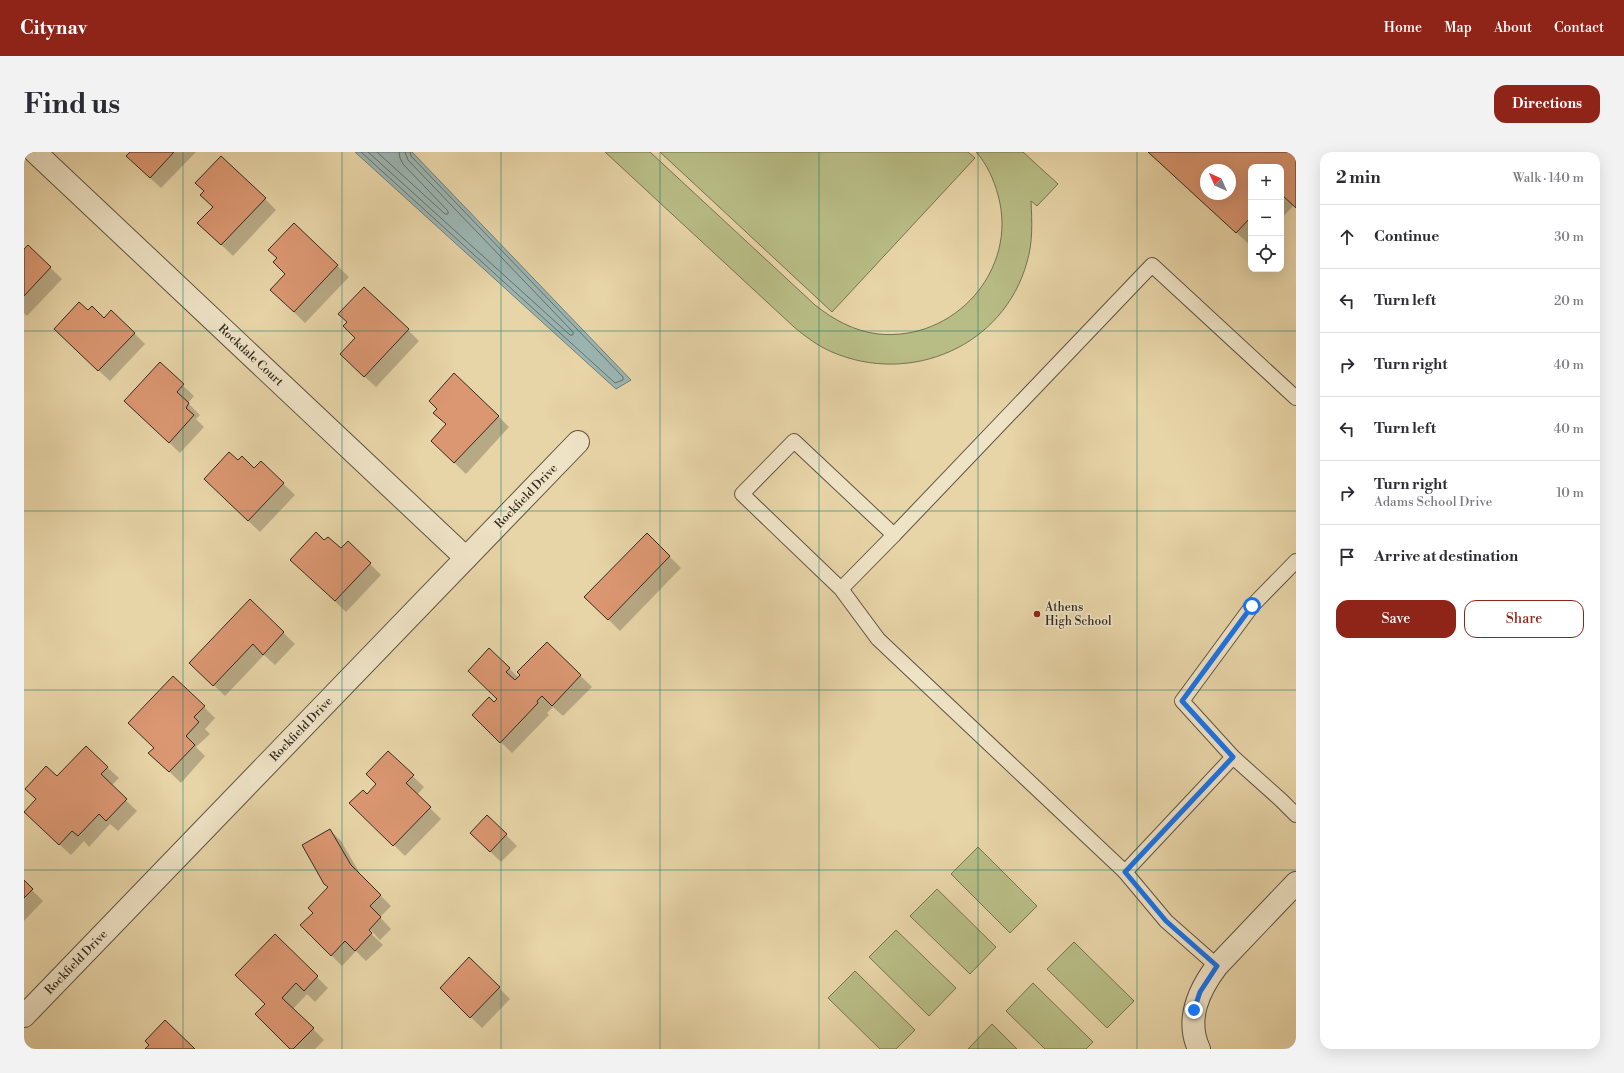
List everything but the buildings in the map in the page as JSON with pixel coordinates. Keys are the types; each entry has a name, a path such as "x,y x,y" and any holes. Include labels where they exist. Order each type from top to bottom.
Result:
{"street":[{"name":"Rockdale Court","path":"35,152 466,558"},
{"name":"Rockfield Drive","path":"24,1016 578,442"},
{"path":"1199,1049 1194,1027 1194,1010 1200,992 1217,966 1296,883"}],"lane":[{"path":"841,589 1152,265 1296,398"},
{"path":"894,535 794,442 742,494 841,589 878,639 1125,872 1166,921 1217,966"},
{"path":"1296,561 1252,606 1182,701 1233,757 1296,815"},
{"path":"1125,872 1233,757"}],"green space":[{"path":"605,152 650,152 815,305 845,324 869,333 878,334 906,333 932,326 955,313 974,296 989,274 999,249 1002,223 998,195 990,172 976,152 1023,152 1058,184 1037,206 1031,201 1032,224 1027,262 1015,291 998,316 976,336 950,351 922,361 893,364 862,361 832,352 808,338 794,327"},
{"path":"660,152 968,152 975,158 832,312"},
{"path":"978,847 1037,906 1010,933 951,874"},
{"path":"937,889 996,947 970,974 910,916"},
{"path":"896,930 956,988 929,1016 869,957"},
{"path":"1074,942 1134,1001 1107,1028 1047,969"},
{"path":"855,971 915,1030 896,1049 880,1049 828,998"},
{"path":"1033,983 1093,1042 1086,1049 1045,1049 1006,1011"},
{"path":"992,1024 1017,1049 968,1049"}],"water":[{"path":"355,152 412,152 631,380 616,389"}],"place":[{"name":"Athens High School","path":"1037,614"}],"route":[{"path":"1194,1010 1200,992 1207,979 1217,966 1166,921 1125,872 1233,757 1182,701 1252,606"}]}
